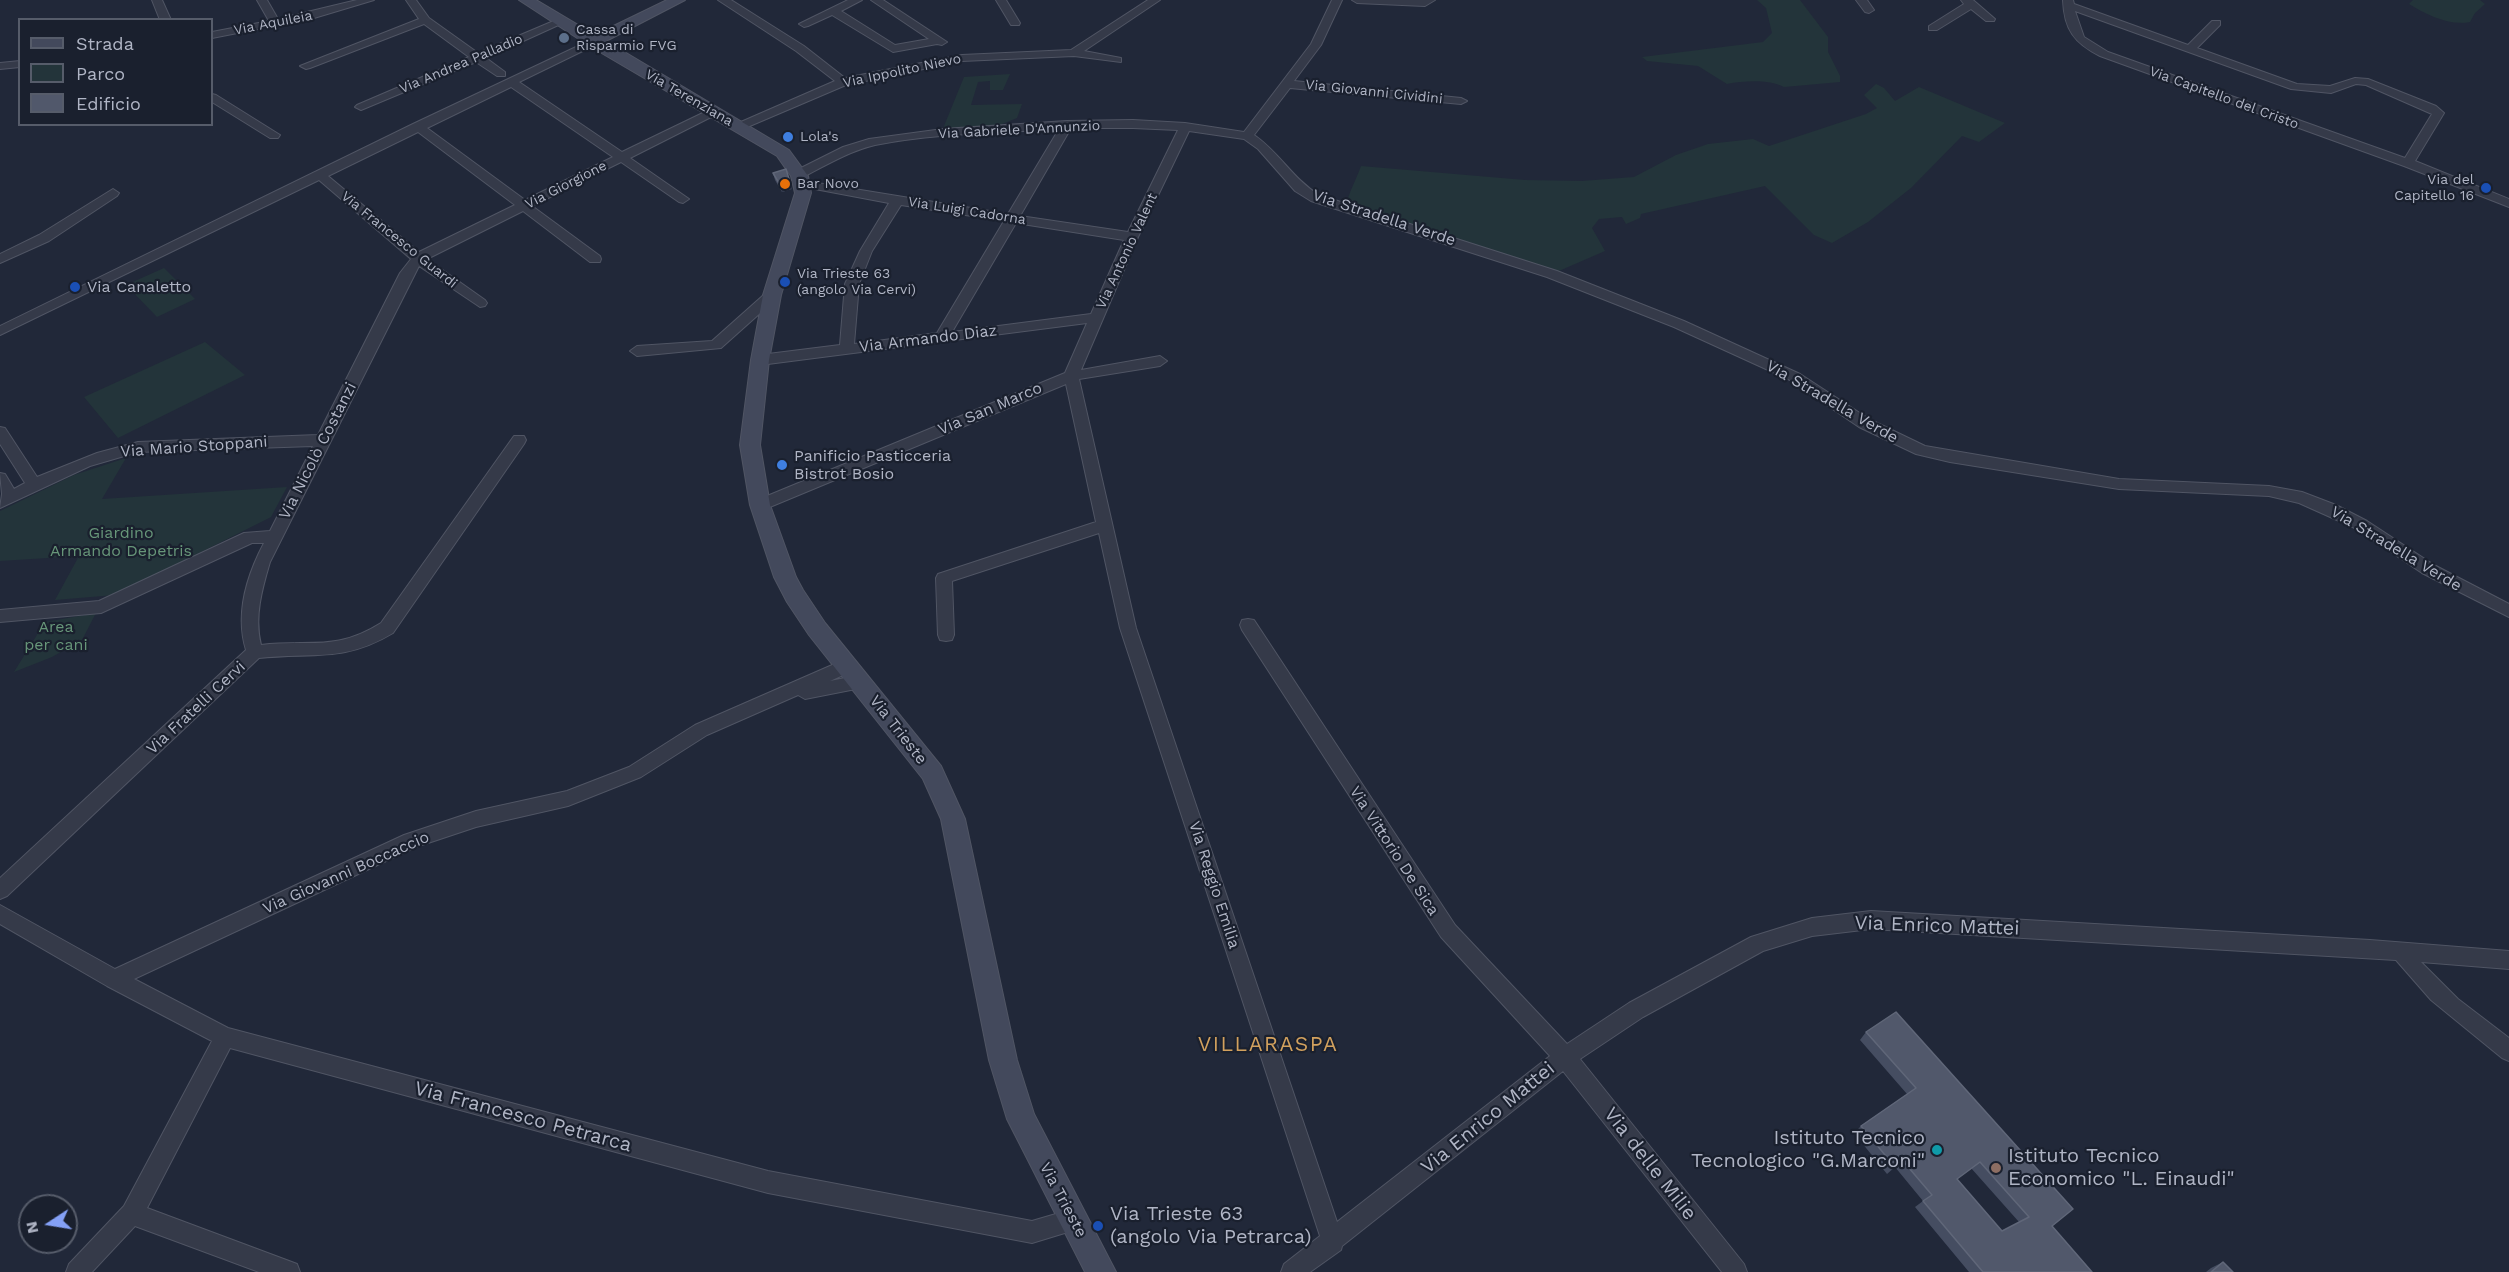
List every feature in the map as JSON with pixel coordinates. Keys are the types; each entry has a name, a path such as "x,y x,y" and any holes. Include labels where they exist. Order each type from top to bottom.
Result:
{"street":[{"path":"157,0 165,18"},
{"path":"262,0 275,22"},
{"name":"Via Aquileia","path":"213,35 369,0"},
{"path":"411,0 425,20 620,158 683,199"},
{"name":"Via Terenziana","path":"525,0 783,153 802,184"},
{"path":"0,331 417,126 505,77 593,42 678,0"},
{"path":"723,0 779,32 813,56 843,82"},
{"path":"804,24 857,0"},
{"path":"1001,0 1015,23"},
{"path":"1247,136 1316,45 1337,0"},
{"path":"1357,0 1425,3 1430,0"},
{"path":"1861,0 1869,10"},
{"path":"879,1 939,40 962,58"},
{"path":"1074,53 1151,1"},
{"path":"1933,28 1968,2 1990,19"},
{"name":"Via Capitello del Cristo","path":"2068,2 2295,87 2331,90 2355,81 2368,82 2432,108 2438,112 2408,163"},
{"name":"Via Capitello del Cristo","path":"2068,2 2076,38 2086,46 2408,163 2509,203"},
{"path":"833,11 894,49 939,40"},
{"path":"306,66 425,20"},
{"name":"Via Andrea Palladio","path":"361,107 560,22"},
{"path":"2190,49 2216,23"},
{"name":"Via Ippolito Nievo","path":"738,127 843,82 962,58 1074,53 1117,60"},
{"path":"0,66 18,64"},
{"name":"Via Giovanni Cividini","path":"1288,84 1461,100"},
{"path":"213,98 274,135"},
{"name":"Via Giorgione","path":"418,258 713,112"},
{"name":"Via Gabriele D'Annunzio","path":"802,184 847,150 873,142 943,133 1068,125 1134,124 1185,127 1247,136"},
{"path":"942,337 1068,125"},
{"path":"417,126 595,259"},
{"name":"Via Antonio Valent","path":"1071,376 1132,237 1185,127"},
{"name":"Via Stradella Verde","path":"1247,136 1262,146 1299,188 1315,198 1552,274 1679,324 1795,377 1825,394 1864,423 1921,450 1950,457 2108,482 2155,487 2269,490 2302,498 2331,508 2362,525 2428,569 2509,611"},
{"name":"Via Francesco Guardi","path":"320,174 418,258 480,303"},
{"name":"Via Luigi Cadorna","path":"802,184 1132,237"},
{"name":"Via Trieste","path":"802,184 772,295 760,360 750,445 760,505 795,596 817,629 932,773 953,819 1003,1060 1021,1119 1101,1272"},
{"path":"0,259 44,238 80,217 113,193"},
{"path":"847,349 852,284 866,251 897,201"},
{"name":"Via Nicolò Costanzi","path":"255,652 250,639 254,588 274,537 407,273 418,258"},
{"path":"637,351 716,345 772,295"},
{"name":"Via Armando Diaz","path":"760,360 1096,318"},
{"name":"Via San Marco","path":"760,505 1071,376 1160,361"},
{"name":"Via Reggio Emilia","path":"1071,376 1128,628 1333,1242"},
{"path":"0,432 35,486"},
{"name":"Via Mario Stoppani","path":"0,478 5,500 110,453 138,447 323,440"},
{"name":"Via Fratelli Cervi","path":"0,890 255,652 276,649 307,651 337,649 362,642 387,628 519,440"},
{"path":"946,635 944,578 1104,525"},
{"path":"0,616 101,607 250,537 274,537"},
{"name":"Via Vittorio De Sica","path":"1248,626 1448,931 1565,1057"},
{"name":"Via Giovanni Boccaccio","path":"114,979 411,841 476,819 568,798 635,772 701,729 774,698 853,674"},
{"name":"Via Francesco Petrarca","path":"0,914 114,979 225,1038 768,1182 1032,1232 1074,1220"},
{"name":"Via Enrico Mattei","path":"1292,1272 1565,1057 1636,1010 1758,943 1812,927 1871,920 2509,960"},
{"path":"2402,952 2414,970 2431,987 2509,1051"},
{"path":"76,1272 132,1214 225,1038"},
{"name":"Via delle Milie","path":"1565,1057 1736,1272"},
{"path":"132,1214 289,1272"}],"green space":[{"path":"1757,0 1800,0 1828,37 1828,52 1840,76 1840,82 1784,87 1763,82 1727,84 1698,66 1647,61 1642,57 1763,42 1772,33 1766,8"},
{"path":"2413,0 2480,0 2485,4 2475,13 2470,22 2462,23 2431,16 2409,4"},
{"path":"1010,74 1003,90 990,90 990,81 978,82 971,105 1022,104 1017,118 997,126 942,131 964,77"},
{"path":"1876,84 1884,88 1895,101 1919,87 2005,123 1979,142 1962,136 1911,188 1868,222 1832,243 1814,235 1765,186 1641,214 1640,218 1626,224 1622,217 1599,219 1592,228 1605,251 1552,274 1345,208 1361,166 1525,180 1582,181 1634,177 1676,155 1708,144 1753,139 1769,146 1866,114 1877,108 1864,95"},
{"path":"164,268 195,299 157,317 126,285"},
{"path":"205,342 245,375 118,438 84,397"},
{"name":"Giardino Armando Depetris","path":"126,458 102,499 287,487 271,517 115,595 55,600 79,556 0,561 0,511 74,475"},
{"name":"Area per cani","path":"96,613 82,640 52,657 14,672 45,622"}],"building":[{"path":"786,169 790,182 780,185 773,173"},
{"name":"Istituto Tecnico Tecnologico \"G.Marconi\"","path":"1896,1012 2073,1209 2052,1226 2092,1272 1983,1272 1923,1201 1932,1195 1903,1161 1895,1167 1861,1126 1916,1088 1866,1032","holes":["1980,1162 2029,1217 2002,1231 1957,1179"]},
{"path":"2223,1262 2233,1272 2211,1272"}],"place":[{"name":"Cassa di Risparmio FVG","path":"564,38"},
{"name":"Lola's","path":"788,137"},
{"name":"Bar Novo","path":"785,184"},
{"name":"Via del Capitello 16","path":"2486,188"},
{"name":"Via Trieste 63 (angolo Via Cervi)","path":"785,282"},
{"name":"Via Canaletto","path":"75,287"},
{"name":"Panificio Pasticceria Bistrot Bosio","path":"782,465"},
{"name":"Istituto Tecnico Tecnologico \"G.Marconi\"","path":"1937,1150"},
{"name":"Istituto Tecnico Economico \"L. Einaudi\"","path":"1996,1168"},
{"name":"Via Trieste 63 (angolo Via Petrarca)","path":"1098,1226"}],"district":[{"name":"VILLARASPA","path":"1268,1045"}]}
